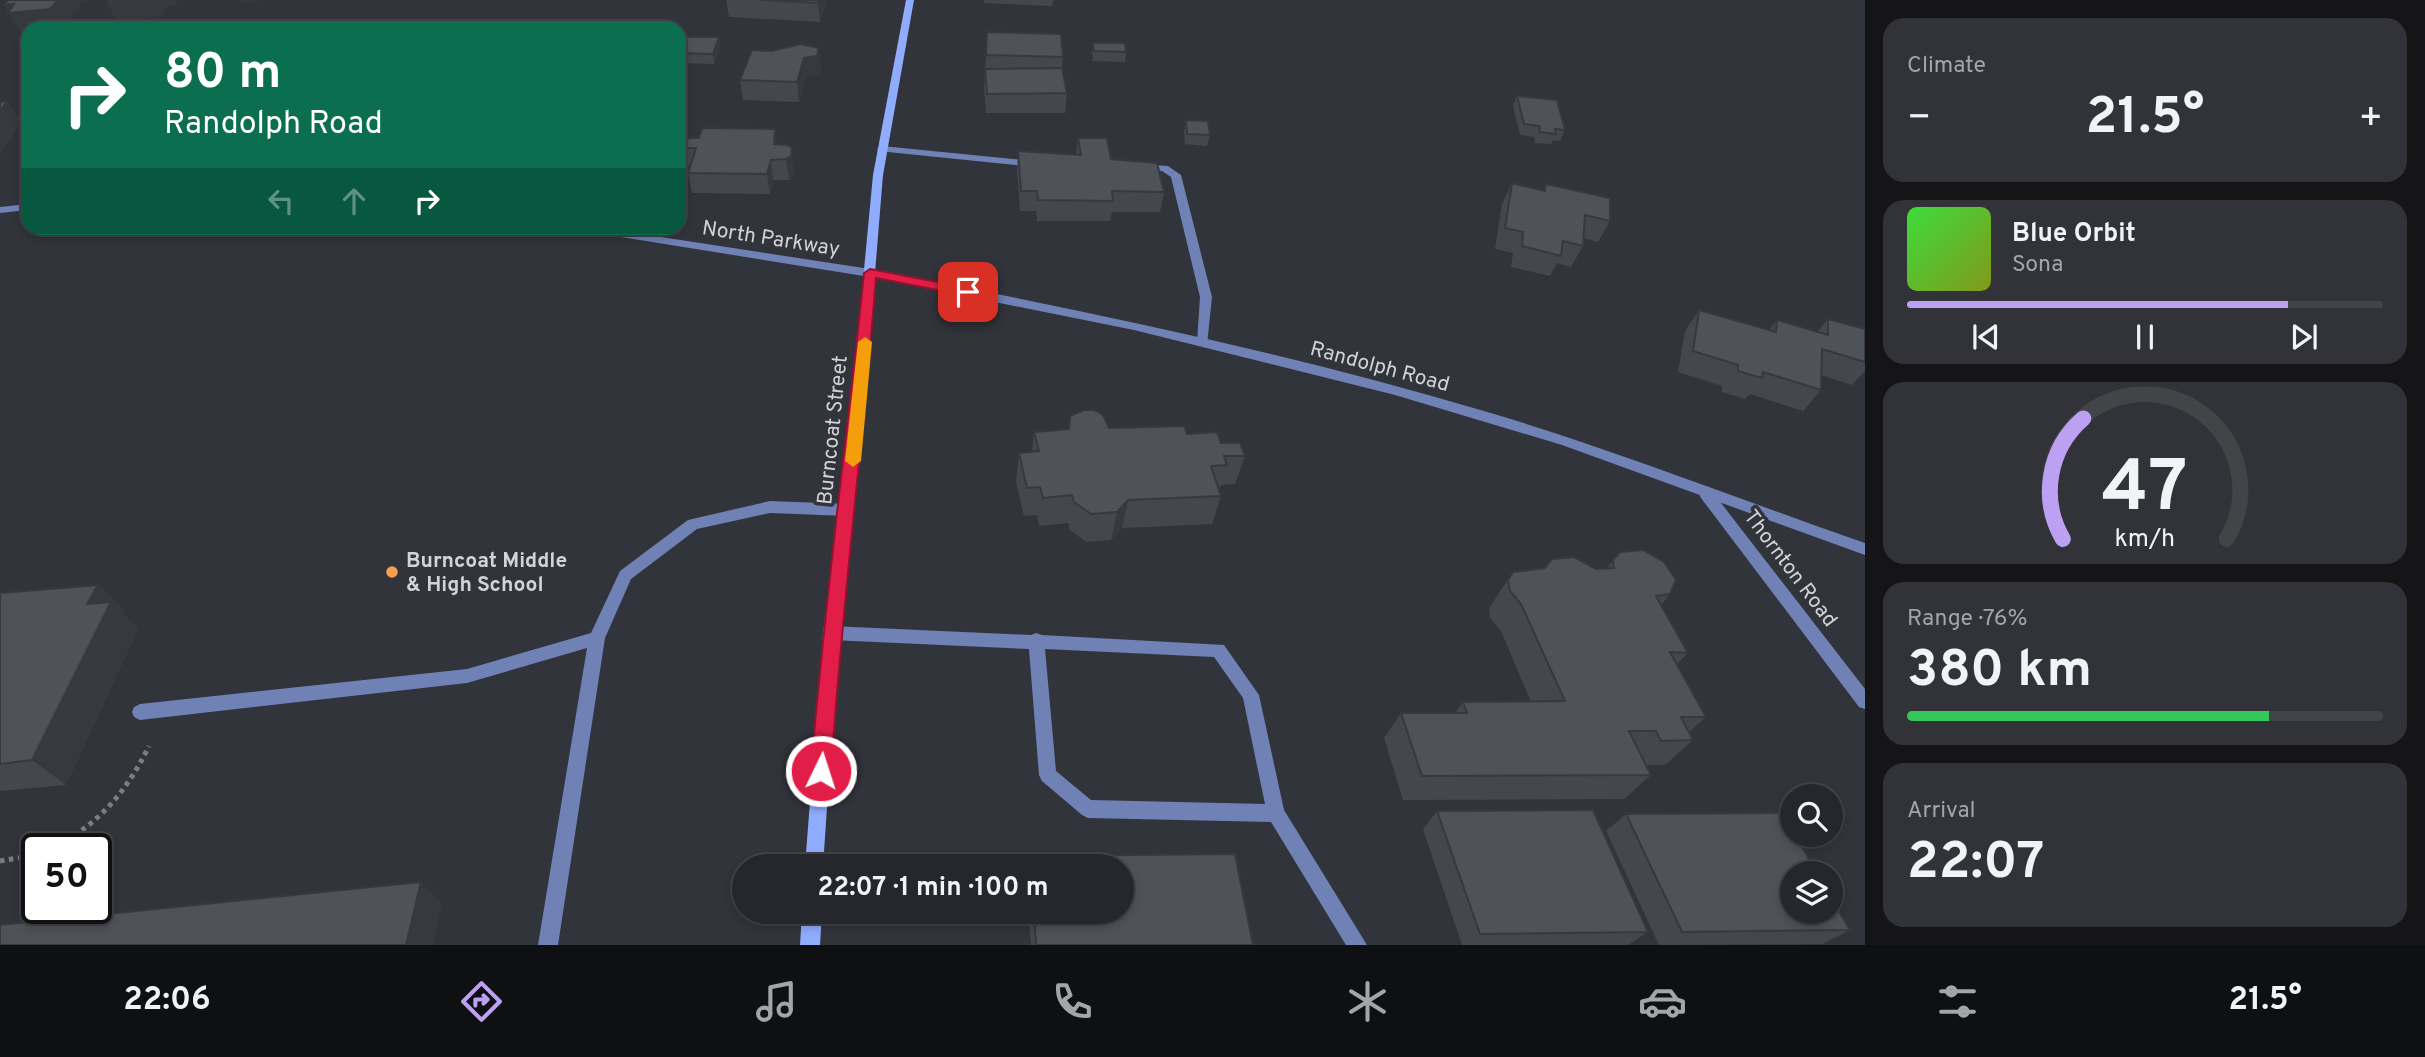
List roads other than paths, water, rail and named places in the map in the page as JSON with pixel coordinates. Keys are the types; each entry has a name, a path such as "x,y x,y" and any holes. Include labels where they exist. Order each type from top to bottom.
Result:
{"main road":[{"name":"Burncoat Street","path":"815,854 831,633 847,510 882,149 910,0"},
{"path":"810,945 811,924"}],"street":[{"path":"882,149 1042,165"},
{"path":"1129,167 1164,167 1176,175 1206,297 1203,342"},
{"path":"0,210 21,208"},
{"name":"North Parkway","path":"628,235 870,273"},
{"name":"Randolph Road","path":"870,273 1203,342 1488,418 1568,443 1865,550"},
{"name":"Thornton Road","path":"1706,494 1865,702"},
{"path":"548,945 597,638 625,575 693,524 770,507 847,510"},
{"path":"831,633 1218,650 1251,695 1276,813 1357,945"},
{"path":"140,712 467,676 597,638"},
{"path":"1036,640 1048,775 1088,809 1276,813"}],"place":[{"name":"Burncoat Middle & High School","path":"392,572"}]}
